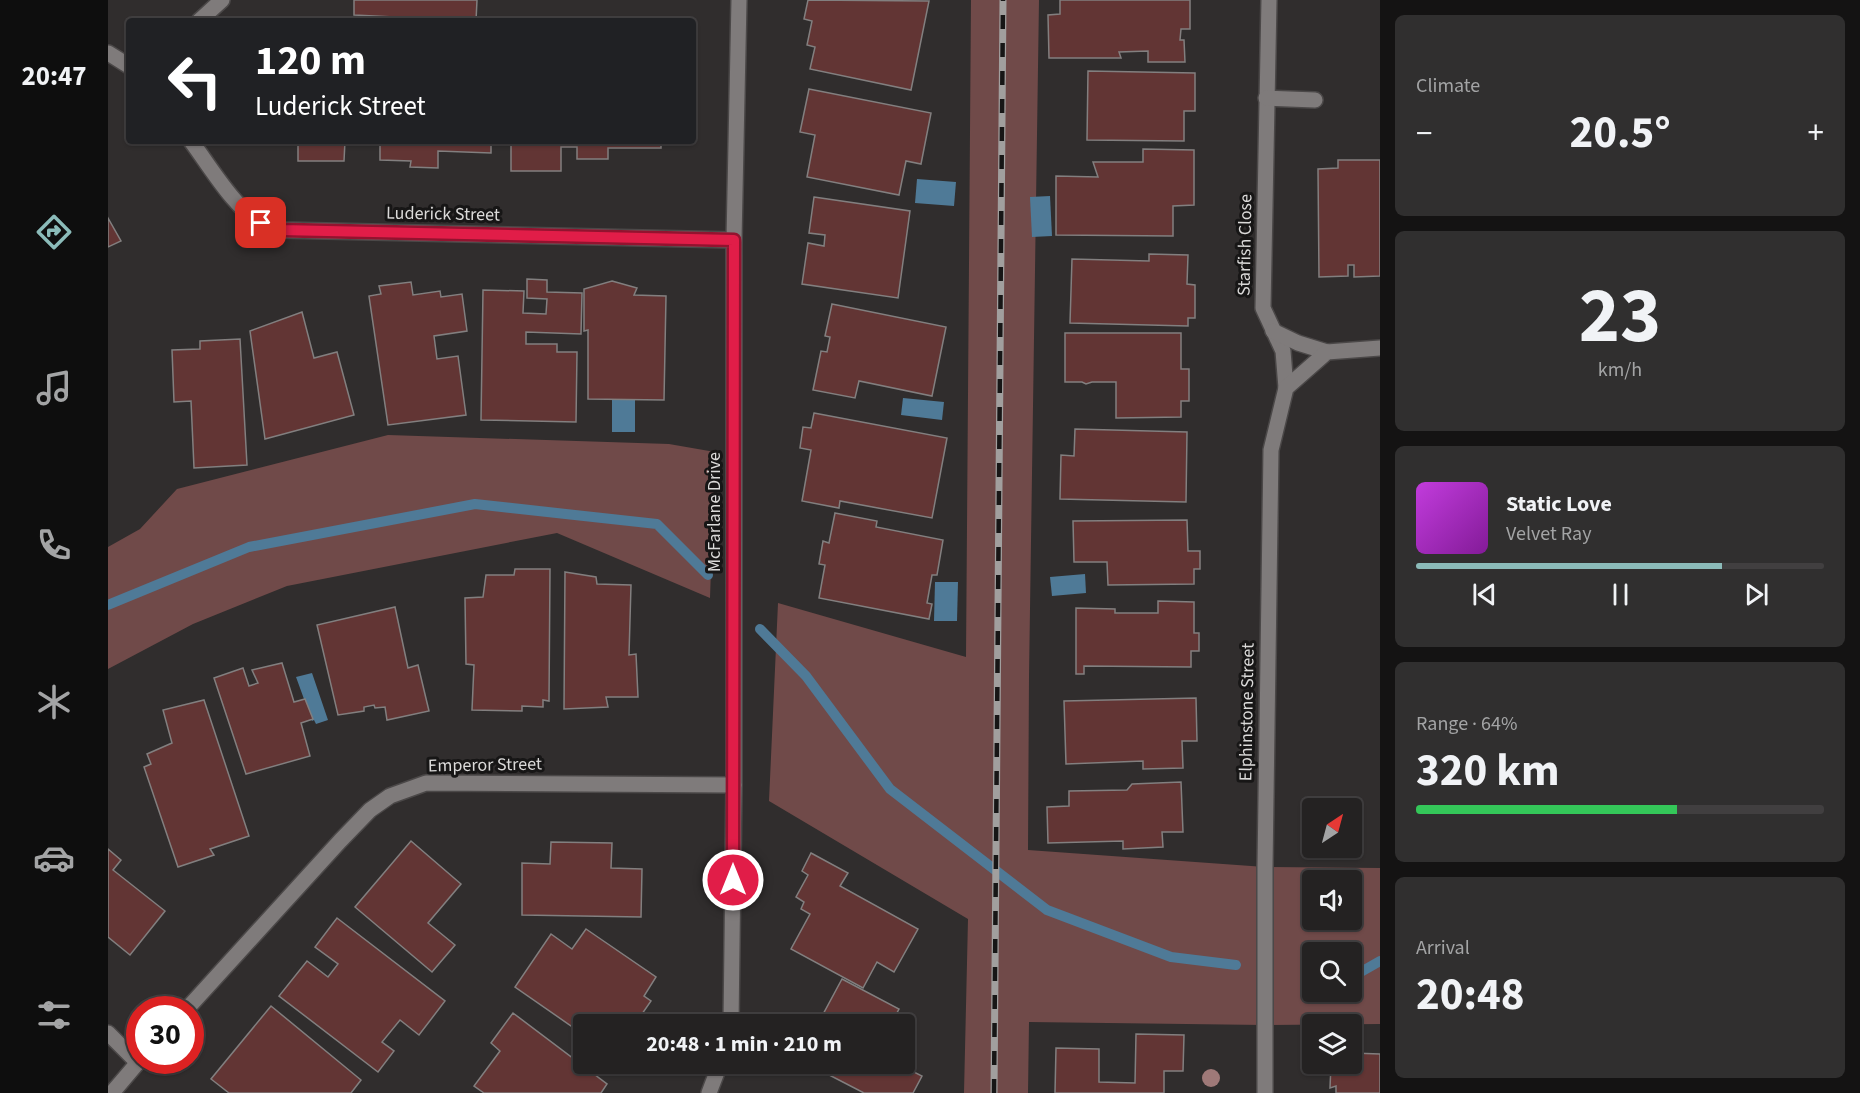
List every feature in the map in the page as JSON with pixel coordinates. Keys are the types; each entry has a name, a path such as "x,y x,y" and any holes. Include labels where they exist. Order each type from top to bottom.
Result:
{"street":[{"path":"202,18 222,0"},
{"name":"McFarlane Drive","path":"731,1014 734,785 734,240 739,0"},
{"name":"Starfish Close","path":"1269,0 1263,308 1283,351 1286,388"},
{"path":"108,53 126,64"},
{"path":"1266,98 1315,100"},
{"name":"Luderick Street","path":"193,144 243,208 261,223 281,230 734,240"},
{"path":"1273,331 1298,343 1327,352 1380,348"},
{"path":"1286,388 1327,352"},
{"name":"Elphinstone Street","path":"1265,1093 1265,867 1271,450 1286,388"},
{"name":"Emperor Street","path":"199,996 340,841 370,810 390,796 426,783 734,785"},
{"path":"108,1033 126,1050"},
{"path":"112,1093 129,1074"},
{"path":"709,1093 716,1074"}],"shaded area":[{"path":"971,0 1039,0 1028,850 1265,867 1380,868 1380,1024 1362,1024 1362,1014 1302,1014 1302,1025 1029,1022 1028,1093 964,1093 968,919 769,801 778,603 966,657"},
{"path":"388,435 669,444 715,452 710,598 557,533 287,586 193,624 108,669 108,547 140,529 177,489"}],"water":[{"path":"917,179 956,182 954,206 915,203"},
{"path":"1050,196 1052,236 1032,237 1030,197"},
{"path":"903,398 944,402 942,420 901,415"},
{"path":"612,399 635,400 635,432 612,432"},
{"path":"1085,574 1086,593 1052,596 1050,577"},
{"path":"935,582 958,582 957,621 934,621"},
{"path":"312,673 328,720 316,724 314,720 312,721 296,677"}],"building":[{"path":"354,0 477,0 476,18 354,15"},
{"path":"808,0 929,1 911,90 810,69 815,47 807,45 812,21 804,19"},
{"path":"1060,0 1190,0 1190,29 1181,29 1180,40 1184,40 1185,62 1148,62 1148,51 1119,52 1121,58 1049,58 1048,15 1060,14"},
{"path":"1088,71 1195,73 1195,111 1184,111 1184,141 1087,140"},
{"path":"809,89 931,113 921,164 906,161 899,195 807,177 815,135 800,132"},
{"path":"298,144 345,144 344,161 298,161"},
{"path":"380,144 491,144 491,153 438,151 438,168 410,167 411,161 380,160"},
{"path":"511,144 661,144 661,148 608,148 608,159 577,159 577,147 561,147 561,171 511,171"},
{"path":"1143,149 1194,150 1194,205 1173,206 1173,236 1056,235 1056,176 1098,177 1093,162 1143,162"},
{"path":"1338,160 1380,160 1380,276 1354,277 1354,265 1348,265 1348,276 1319,277 1318,169 1338,168"},
{"path":"814,197 910,211 898,298 802,284 808,243 824,246 825,235 809,233"},
{"path":"108,218 121,241 108,247"},
{"path":"1149,254 1188,255 1187,284 1195,285 1195,318 1188,318 1188,326 1070,323 1072,259 1149,261"},
{"path":"527,279 547,280 547,292 582,293 581,334 526,332 526,344 557,344 557,352 577,352 576,422 481,420 483,290 524,291 523,313 546,314 547,299 527,298"},
{"path":"612,281 637,288 634,295 666,296 664,400 588,399 588,330 584,331 584,289"},
{"path":"411,282 413,295 440,291 441,297 462,294 467,331 434,336 437,359 458,356 466,415 388,425 369,296 381,294 379,286"},
{"path":"832,304 946,327 932,396 859,381 855,398 813,390 821,351 827,352 830,337 825,336"},
{"path":"302,312 314,358 337,352 354,415 265,439 250,331"},
{"path":"1065,333 1181,333 1181,369 1189,369 1189,401 1181,401 1181,417 1116,418 1116,382 1086,384 1065,382"},
{"path":"240,339 247,465 194,468 191,401 174,402 172,350 200,349 200,341"},
{"path":"814,413 947,438 932,518 840,501 839,508 802,501 811,450 800,448 803,427 811,428"},
{"path":"1075,429 1187,432 1186,502 1060,499 1061,455 1074,456"},
{"path":"835,513 877,521 876,527 943,540 937,575 932,575 927,603 932,604 929,619 819,598 825,565 819,564 823,541 829,543"},
{"path":"1187,520 1188,551 1200,551 1200,569 1194,569 1194,584 1108,585 1107,562 1074,562 1073,521"},
{"path":"515,569 550,569 549,701 543,700 543,707 522,706 522,711 472,710 474,665 466,664 465,598 483,597 486,575 514,575"},
{"path":"565,572 596,577 597,584 631,585 629,655 636,654 638,697 606,697 608,707 564,709"},
{"path":"1158,601 1194,602 1194,633 1199,633 1199,651 1191,651 1191,667 1084,666 1084,674 1076,674 1076,608 1115,609 1115,613 1158,613"},
{"path":"395,607 408,668 418,665 429,711 387,720 385,707 375,708 374,705 364,707 364,711 338,715 317,625"},
{"path":"282,663 294,702 305,699 313,719 301,723 310,756 246,774 214,678 243,668 249,686 258,683 252,670"},
{"path":"1196,698 1197,741 1182,741 1183,768 1143,769 1143,761 1066,764 1064,701"},
{"path":"204,700 249,836 210,849 214,855 178,867 144,767 151,764 147,754 172,743 163,710"},
{"path":"1181,782 1183,832 1162,832 1163,847 1123,849 1123,841 1048,843 1047,807 1069,806 1069,791 1127,790 1132,784"},
{"path":"411,841 461,884 428,923 455,945 432,972 355,907"},
{"path":"551,842 612,843 611,868 642,869 641,917 522,915 522,863 550,864"},
{"path":"108,849 121,860 113,870 165,911 130,955 108,937"},
{"path":"811,853 848,873 840,886 918,929 894,972 877,962 863,988 791,949 810,914 801,909 804,902 796,897 808,875 802,871"},
{"path":"337,918 445,1001 419,1035 400,1020 382,1042 394,1051 378,1072 279,996 307,961 328,977 338,964 315,947"},
{"path":"586,929 656,977 644,996 651,1001 642,1014 573,1014 573,1027 515,987 551,934 572,949"},
{"path":"842,979 899,1009 896,1014 823,1014"},
{"path":"271,1006 361,1080 351,1093 229,1093 211,1079"},
{"path":"513,1013 573,1058 573,1074 594,1074 607,1084 601,1093 484,1093 474,1086 500,1051 491,1043"},
{"path":"1136,1034 1184,1035 1183,1071 1164,1071 1164,1093 1055,1093 1056,1048 1099,1049 1099,1082 1135,1083"},
{"path":"1362,1053 1380,1054 1380,1093 1336,1093 1336,1086 1330,1088 1331,1074 1362,1074"},
{"path":"915,1072 922,1076 913,1093 864,1093 827,1074"}],"waterway":[{"path":"108,605 249,547 475,504 657,524 708,575"},
{"path":"760,629 806,676 890,789 1047,910 1171,957 1236,965"},
{"path":"1362,971 1380,961"}],"railway":[{"path":"994,1093 1003,0"}],"route":[{"path":"261,223 281,230 734,240 733,880"}]}
